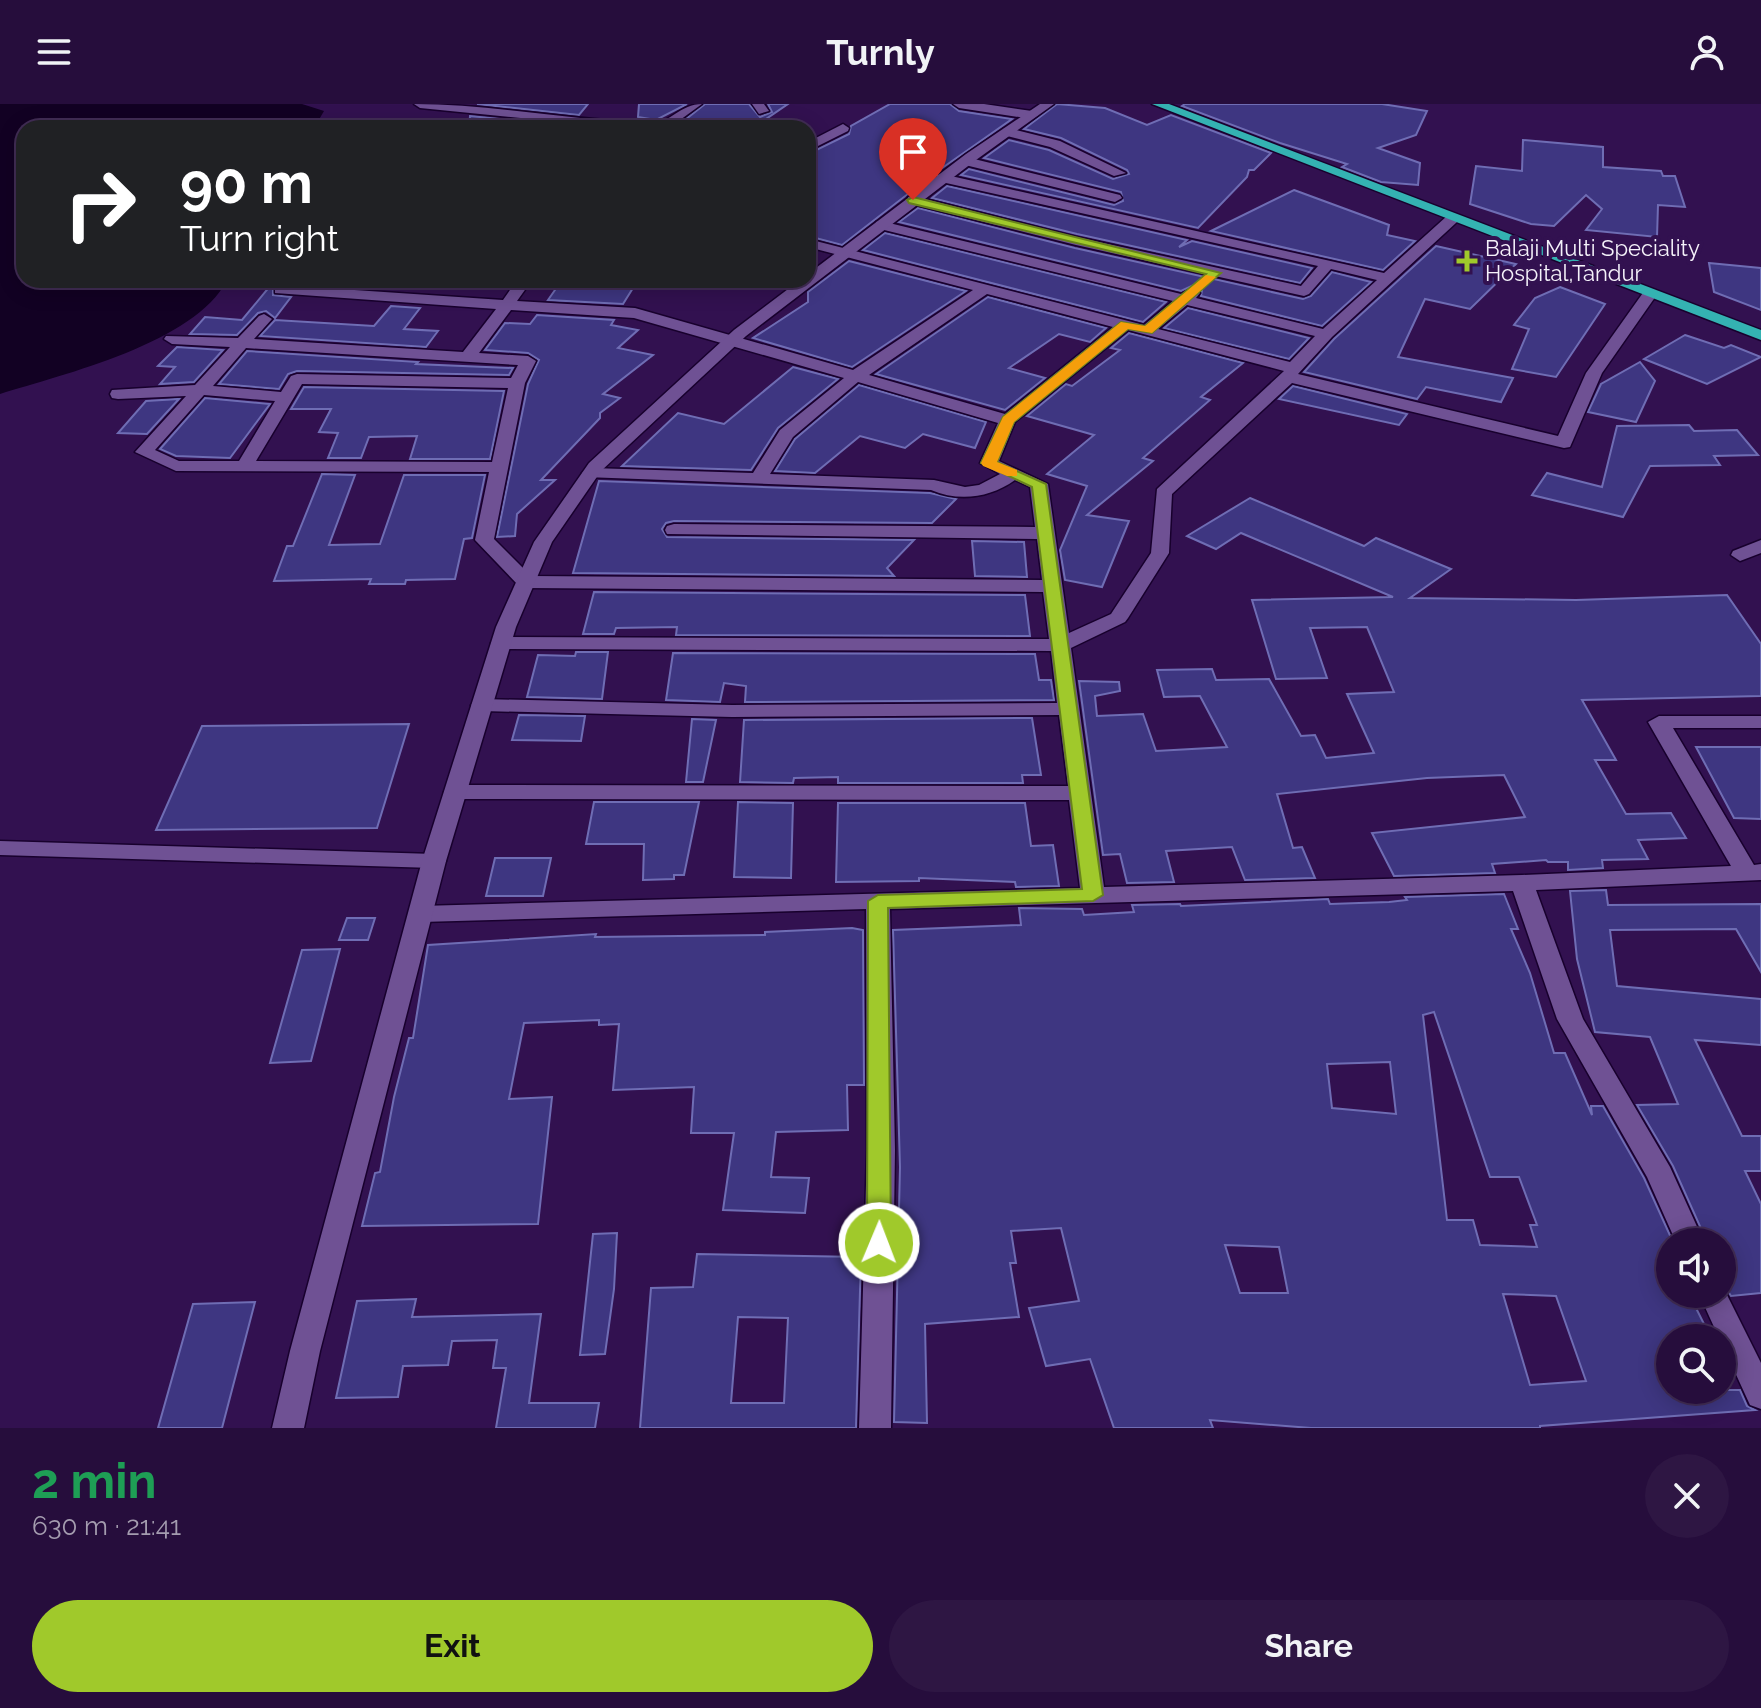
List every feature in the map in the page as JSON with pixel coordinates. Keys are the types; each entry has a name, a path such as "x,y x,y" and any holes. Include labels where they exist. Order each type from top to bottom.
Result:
{"highway":[{"path":"1158,104 1761,335"}],"street":[{"path":"420,104 580,120"},
{"path":"672,120 696,104"},
{"path":"959,104 1040,110"},
{"path":"816,274 942,178 1040,110"},
{"path":"816,143 843,128"},
{"path":"1008,132 1055,144 1119,173"},
{"path":"966,161 1115,198"},
{"path":"942,178 1388,278"},
{"path":"913,200 1215,273 1304,291 1328,264"},
{"path":"501,643 1060,645 1118,618 1160,553 1163,493 1291,372 1326,334 1452,219"},
{"path":"881,225 1326,334"},
{"path":"1147,330 1262,235"},
{"path":"816,245 1564,443 1594,373 1650,293"},
{"path":"468,357 519,288"},
{"path":"288,1428 305,1351 434,861 501,643 543,542 591,473 731,341 799,288"},
{"path":"758,479 786,434 856,376 986,288"},
{"path":"280,290 635,313 1008,420"},
{"path":"264,319 144,452 176,466 499,467"},
{"path":"1093,895 1039,484 989,463 1008,420 1125,325"},
{"path":"172,339 528,361 517,383 484,540 526,582 1052,586"},
{"path":"244,467 297,379 517,383"},
{"path":"118,394 201,390 286,397"},
{"path":"591,473 934,485 949,493 995,488 1013,473"},
{"path":"674,530 1045,533"},
{"path":"1740,555 1761,546"},
{"path":"482,705 732,711 1068,709"},
{"path":"421,914 1522,883 1754,872 1659,722 1761,722"},
{"path":"455,792 1080,793"},
{"path":"0,848 434,861"},
{"path":"1522,883 1570,1019 1660,1175 1684,1228"},
{"path":"875,1428 881,1150 878,901"},
{"path":"1720,1308 1761,1396"}],"shaded area":[{"path":"0,104 302,104 324,111 319,120 16,120 16,288 221,288 211,302 187,322 158,338 92,366 0,394"}],"building":[{"path":"477,104 588,104 579,115"},
{"path":"639,104 687,104 656,120 638,117"},
{"path":"705,104 749,104 760,117 772,112 768,104 788,104 765,120 685,120"},
{"path":"890,104 950,104 959,111 1012,119 935,173 842,245 816,238 816,150 849,134 851,126"},
{"path":"1057,104 1105,108 1147,125 1171,115 1271,153 1254,170 1249,170 1247,177 1198,228 961,175 969,169 1114,205 1123,201 1121,192 984,158 1009,140 1049,150 1113,179 1129,174 1127,170 1061,138 1024,129"},
{"path":"1382,104 1427,111 1416,135 1378,148 1420,163 1418,185 1381,182 1342,167 1347,164 1280,143 1182,106"},
{"path":"470,116 510,120 470,120"},
{"path":"1523,140 1603,147 1603,167 1661,171 1663,176 1675,176 1685,207 1658,205 1657,237 1586,230 1602,209 1586,195 1554,226 1531,224 1470,204 1476,166 1522,171"},
{"path":"947,186 1187,240 1179,247 1192,241 1312,268 1300,283 1077,234 932,198"},
{"path":"1294,190 1389,225 1387,235 1415,241 1383,270 1211,231"},
{"path":"918,208 1075,248 1303,299 1311,296 1332,272 1371,282 1322,326 1201,296 1202,290 1194,285 1181,291 899,222"},
{"path":"885,233 1166,302 1143,322 863,250"},
{"path":"1436,246 1516,264 1470,309 1425,299 1398,357 1513,378 1501,402 1426,387 1417,399 1304,372 1334,339"},
{"path":"849,261 966,291 852,367 753,338 808,302 808,292"},
{"path":"1709,263 1761,268 1761,310 1714,292"},
{"path":"1560,287 1605,304 1556,377 1512,369 1529,329 1514,325 1535,298"},
{"path":"268,288 273,288 273,295 291,297 275,318 266,311 258,313 237,335 190,334 205,317 242,320"},
{"path":"556,288 633,288 623,304 548,300"},
{"path":"988,297 1106,328 1090,342 1059,334 1009,368 1045,378 1005,410 876,374"},
{"path":"391,306 420,308 404,329 438,331 426,347 260,336 275,320 374,326"},
{"path":"1188,308 1309,338 1289,359 1164,328"},
{"path":"537,315 614,320 611,325 638,330 618,348 653,355 603,394 620,398 600,413 600,418 541,480 555,480 517,514 515,536 497,537 528,384 539,360 528,353 485,350 505,323 530,324"},
{"path":"1129,333 1243,363 1201,397 1210,400 1143,458 1153,461 1087,515 1129,521 1102,587 1065,580 1060,550 1087,486 1047,474 1094,435 1027,416 1066,384 1072,386 1120,350 1111,348"},
{"path":"1685,335 1724,348 1731,345 1761,357 1707,384 1644,359"},
{"path":"177,347 223,350 194,382 160,384 175,367 158,366"},
{"path":"247,351 513,368 509,375 297,371 288,374 279,389 219,384"},
{"path":"1640,362 1655,381 1636,422 1588,412 1601,384"},
{"path":"793,367 838,379 778,428 751,470 622,466 678,413 724,424"},
{"path":"859,385 986,422 975,448 923,434 905,448 860,436 815,473 775,471 795,439"},
{"path":"1293,386 1407,414 1399,425 1279,399"},
{"path":"304,387 504,391 490,459 410,459 417,436 369,437 361,458 328,458 338,433 319,432 331,409 291,409"},
{"path":"205,398 270,404 230,458 176,456 160,449"},
{"path":"179,399 147,434 118,433 146,401"},
{"path":"1689,425 1694,431 1737,430 1758,455 1714,456 1720,465 1650,466 1623,517 1532,495 1547,473 1602,487 1617,426"},
{"path":"322,474 355,475 329,545 380,544 404,475 485,475 472,538 464,539 455,579 406,580 405,584 369,584 371,579 274,581 287,546 293,546"},
{"path":"599,481 930,493 956,499 932,523 674,521 666,523 662,529 667,537 914,540 887,568 894,576 573,573"},
{"path":"1250,498 1364,546 1376,538 1451,569 1410,598 1576,600 1727,595 1761,644 1761,696 1582,700 1616,760 1595,760 1626,814 1671,813 1686,838 1638,840 1648,859 1602,860 1603,868 1568,870 1568,862 1546,860 1492,864 1495,873 1394,876 1372,833 1525,817 1504,775 1427,778 1277,794 1293,848 1302,847 1315,878 1245,880 1232,847 1166,851 1174,882 1127,883 1120,854 1103,855 1079,681 1119,682 1120,691 1095,696 1097,716 1143,714 1156,751 1227,747 1200,696 1164,697 1157,670 1212,669 1216,680 1269,679 1301,736 1315,735 1326,758 1374,753 1347,694 1394,692 1367,627 1310,628 1327,678 1276,679 1252,600 1393,597 1241,533 1216,549 1187,536"},
{"path":"972,541 1024,542 1027,577 975,576"},
{"path":"594,592 1025,595 1030,636 676,635 677,627 616,628 614,634 583,634"},
{"path":"576,652 608,652 602,699 527,697 538,655 575,656"},
{"path":"673,653 1035,654 1039,680 1051,680 1054,700 745,702 746,686 724,683 720,702 666,700"},
{"path":"519,715 585,716 581,741 512,740"},
{"path":"1032,718 1041,775 1022,775 1023,783 838,783 838,777 794,778 793,783 740,782 744,720"},
{"path":"692,719 716,720 703,782 686,782"},
{"path":"409,724 377,828 156,830 202,726"},
{"path":"1696,747 1761,747 1761,819 1734,818"},
{"path":"594,802 699,802 684,875 674,875 674,879 643,880 644,844 586,844"},
{"path":"738,802 793,803 791,878 734,877"},
{"path":"838,803 1025,803 1031,846 1053,845 1059,886 1016,887 1015,882 919,878 919,881 836,882"},
{"path":"495,858 551,858 543,896 486,896"},
{"path":"1606,890 1608,905 1761,904 1761,972 1736,929 1610,930 1617,986 1761,999 1761,1045 1695,1040 1742,1136 1761,1136 1761,1171 1745,1171 1761,1204 1761,1293 1736,1296 1736,1228 1701,1228 1673,1166 1637,1105 1678,1104 1650,1037 1595,1032 1577,959 1570,891"},
{"path":"1504,894 1518,929 1511,929 1530,973 1554,1053 1565,1053 1592,1115 1591,1106 1603,1106 1644,1178 1667,1228 1656,1228 1656,1308 1696,1308 1704,1324 1656,1324 1656,1404 1736,1404 1736,1390 1740,1390 1747,1406 1755,1410 1540,1428 1311,1428 1210,1420 1213,1428 1114,1428 1090,1359 1046,1366 1029,1308 1079,1301 1061,1228 1011,1231 1016,1263 1010,1263 1019,1317 925,1324 927,1423 894,1422 900,1167 893,930 1021,925 1019,908 1082,909 1084,915 1134,912 1132,905 1181,906 1328,899 1330,904 1407,900 1405,897","holes":["1434,1012 1490,1177 1519,1177 1537,1225 1530,1225 1537,1247 1480,1245 1473,1220 1447,1220 1423,1015","1390,1062 1396,1114 1332,1108 1327,1064","1225,1245 1279,1247 1288,1293 1240,1293","1503,1294 1556,1296 1586,1381 1530,1385"]},
{"path":"347,918 375,918 368,940 339,940"},
{"path":"863,930 864,1085 847,1085 848,1130 776,1132 771,1177 809,1178 805,1213 723,1210 734,1133 691,1133 694,1087 613,1090 619,1024 599,1025 599,1020 524,1023 509,1099 552,1097 538,1224 362,1226 375,1173 380,1172 409,1038 413,1038 428,945 596,934 595,937 765,935 765,932"},
{"path":"340,949 311,1061 270,1063 302,950"},
{"path":"617,1233 614,1289 605,1354 580,1355 593,1234"},
{"path":"697,1254 861,1257 856,1428 640,1428 651,1288 693,1287","holes":["738,1317 788,1318 784,1403 731,1403"]},
{"path":"416,1299 412,1317 541,1314 529,1403 599,1403 595,1428 496,1428 506,1368 493,1368 497,1340 452,1341 448,1365 403,1366 398,1397 336,1398 357,1301"},
{"path":"255,1302 222,1428 158,1428 193,1304"}],"slow traffic":[{"path":"1012,473 989,463 1008,420 1125,325 1147,330 1210,277"}],"place":[{"name":"Balaji Multi Speciality Hospital,Tandur","path":"1467,261"}],"route":[{"path":"879,1243 878,901 1093,895 1039,484 989,463 1008,420 1125,325 1147,330 1215,273 913,200"}]}
